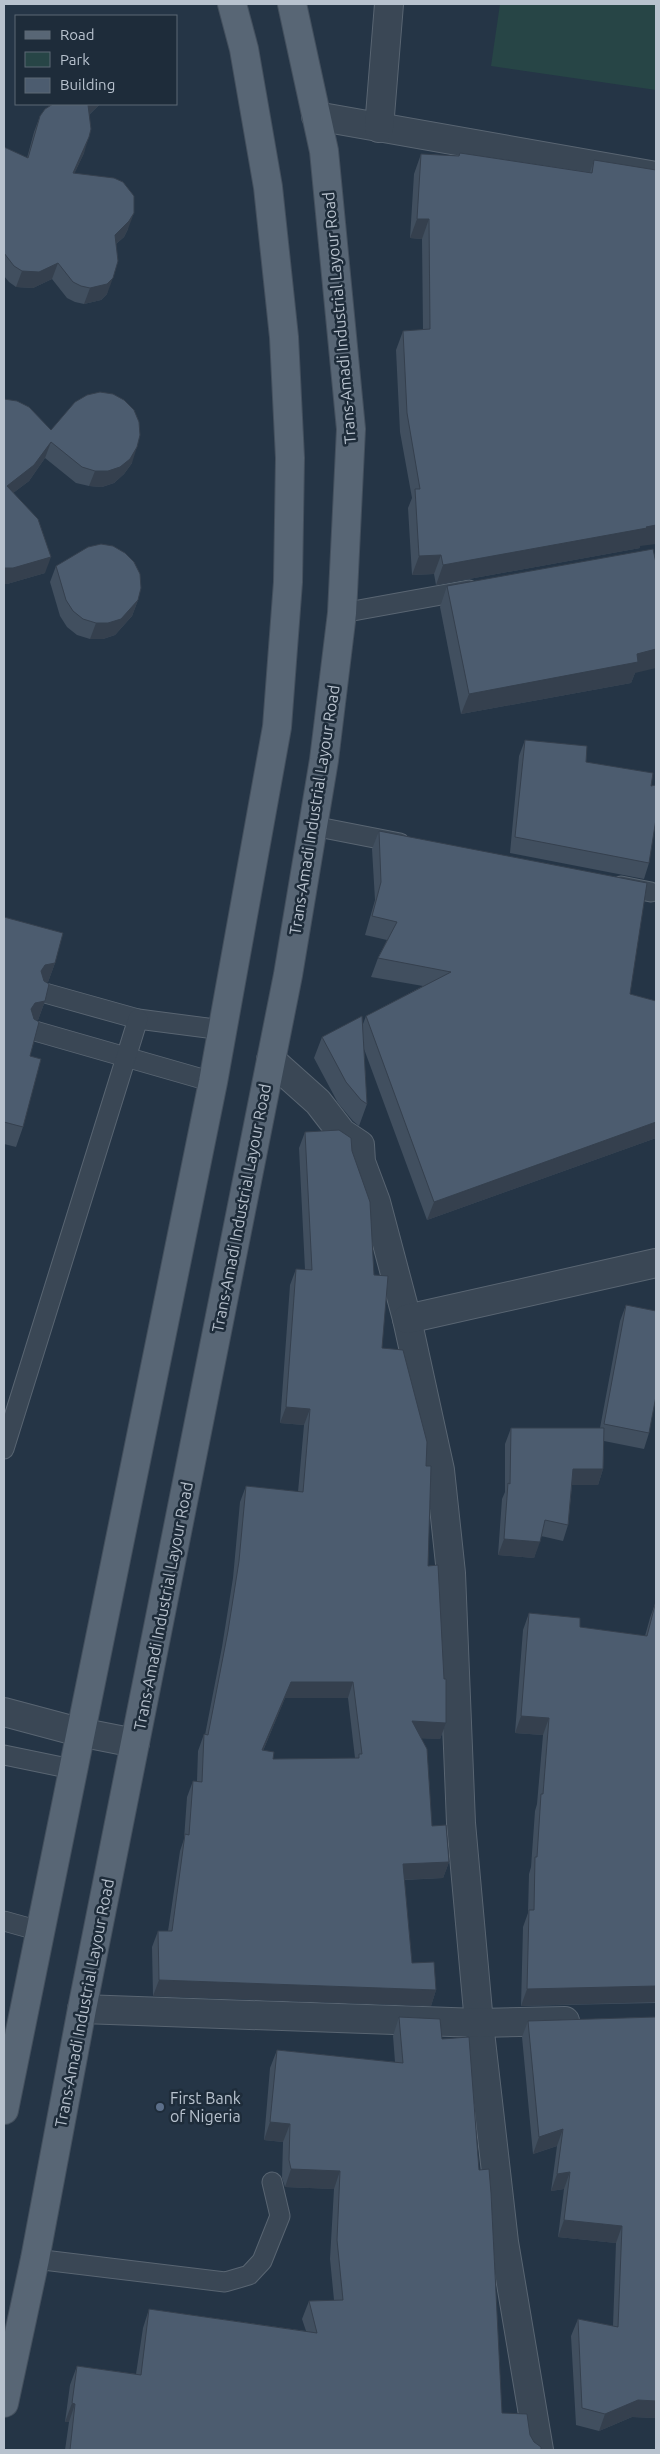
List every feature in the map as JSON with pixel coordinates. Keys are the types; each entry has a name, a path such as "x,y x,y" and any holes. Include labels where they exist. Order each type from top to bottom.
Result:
{"main road":[{"path":"4,2110 79,1732 213,1082 277,727 288,582 290,458 284,337 268,187 244,49 232,4"},
{"name":"Trans-Amadi Industrial Layour Road","path":"4,2403 35,2259 82,2009 288,975 324,760 342,613 351,429 324,152 292,4"}],"street":[{"path":"379,128 389,4"},
{"path":"316,116 656,176"},
{"path":"270,1060 318,1102 342,1133 360,1145 361,1162 376,1202 408,1319 440,1470 451,1573 461,1823 479,2024 504,2242 540,2450"},
{"path":"408,1319 656,1263"},
{"path":"4,1712 79,1732 135,1743"},
{"path":"82,2009 479,2024 589,2020"}],"lane":[{"path":"342,613 489,586"},
{"path":"313,826 419,846"},
{"path":"603,882 651,892"},
{"path":"45,993 138,1019 223,1030"},
{"path":"4,1448 138,1019"},
{"path":"35,1031 213,1082"},
{"path":"4,1754 72,1769"},
{"path":"4,1921 40,1931"},
{"path":"35,2259 225,2282 249,2275 262,2261 280,2216 272,2182"}],"green space":[{"path":"500,4 656,4 656,90 491,66"}],"building":[{"path":"51,105 88,105 91,129 73,173 114,178 123,182 134,196 134,213 115,235 118,261 113,278 107,284 90,288 81,286 73,282 58,263 39,272 22,271 14,266 4,253 4,147 28,158 40,116 45,109"},
{"path":"460,153 592,173 594,160 656,170 656,525 443,565 441,555 419,556 415,489 420,489 407,413 403,331 430,329 429,219 417,219 421,154 459,156"},
{"path":"100,392 113,394 124,400 134,410 139,422 140,435 137,447 130,459 120,467 108,471 95,471 82,467 51,442 34,465 7,486 38,519 51,557 13,568 4,568 4,399 17,401 29,407 51,430 75,402 87,395"},
{"path":"101,544 113,546 125,553 134,562 140,574 141,588 138,600 121,619 108,623 96,623 83,619 73,611 66,600 56,566 88,547"},
{"path":"653,549 656,563 656,649 637,654 638,662 469,694 447,586"},
{"path":"525,740 587,746 586,762 653,773 651,786 656,785 656,819 649,863 515,837"},
{"path":"379,831 647,883 630,994 656,1001 656,1122 434,1202 366,1016 451,972 378,958 397,922 372,916 381,882"},
{"path":"4,917 63,933 55,963 45,965 41,971 44,981 49,984 45,1001 35,1003 31,1009 34,1019 39,1022 30,1056 41,1059 23,1127 4,1122"},
{"path":"362,1016 367,1104 361,1100 346,1082 322,1037"},
{"path":"339,1130 351,1138 352,1151 370,1202 374,1275 388,1276 382,1348 403,1350 427,1442 426,1466 431,1466 428,1566 438,1565 444,1679 446,1679 446,1723 412,1721 427,1749 432,1826 446,1825 449,1862 403,1864 412,1963 434,1962 436,1990 159,1980 158,1931 172,1931 185,1834 189,1835 193,1781 202,1782 204,1734 208,1735 228,1631 239,1561 246,1486 303,1492 310,1409 286,1407 296,1269 312,1270 305,1132","holes":["291,1682 353,1682 362,1754 359,1754 359,1758 273,1759 274,1752 262,1750"]},
{"path":"626,1305 656,1311 656,1396 649,1433 604,1424"},
{"path":"511,1428 604,1428 603,1469 573,1469 568,1525 545,1520 540,1542 504,1539 508,1483 510,1484"},
{"path":"656,1601 656,1986 527,1989 529,1910 534,1910 535,1857 537,1857 549,1718 521,1716 529,1613 580,1618 580,1627 647,1636"},
{"path":"399,2017 440,2019 442,2039 469,2037 479,2170 489,2169 502,2413 527,2414 530,2435 534,2442 541,2447 541,2450 70,2450 75,2404 72,2403 77,2366 141,2375 149,2309 317,2333 309,2301 343,2300 337,2240 340,2171 291,2169 289,2160 290,2124 270,2122 277,2050 403,2063"},
{"path":"656,2017 656,2401 638,2400 605,2414 582,2408 578,2319 618,2327 622,2226 564,2220 570,2172 557,2174 563,2129 539,2137 528,2021"}],"place":[{"name":"First Bank of Nigeria","path":"160,2107"}]}
